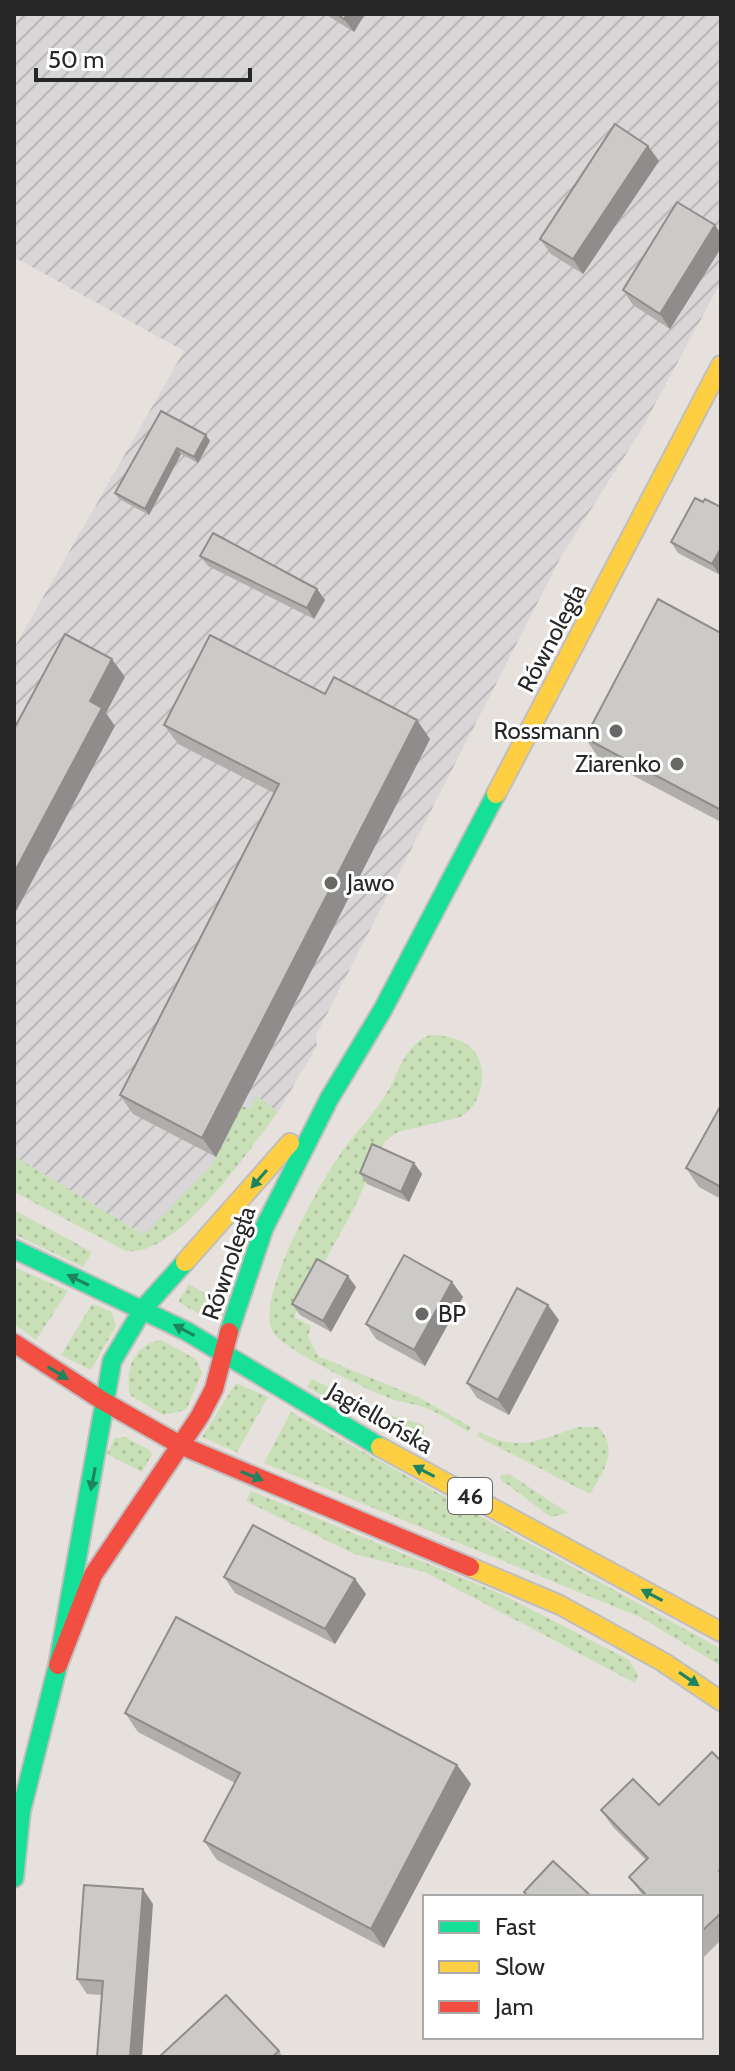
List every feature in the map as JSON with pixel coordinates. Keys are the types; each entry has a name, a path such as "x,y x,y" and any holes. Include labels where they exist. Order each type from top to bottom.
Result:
{"street":[{"name":"Równoległa","path":"58,1665 93,1575 200,1416 214,1389 238,1301 264,1228 288,1176 329,1099 382,1011 721,365"},
{"name":"Równoległa","path":"58,1665 112,1361 143,1309 329,1099"},
{"name":"Jagiellońska","path":"14,1249 143,1309 224,1353 378,1446 721,1632"},
{"path":"14,1343 103,1401 180,1445 560,1605 663,1662 721,1701"},
{"path":"14,1878 21,1811 58,1665"}],"shaded area":[{"path":"14,14 721,14 721,282 640,432 562,555 316,1035 317,1046 278,1112 212,1165 144,1235 14,1156 14,648 184,351 14,257"}],"green space":[{"path":"431,1035 459,1040 469,1046 478,1058 482,1077 474,1105 460,1117 398,1132 386,1140 352,1212 294,1317 311,1326 308,1337 318,1356 420,1398 471,1427 468,1432 431,1410 384,1396 307,1358 280,1340 273,1332 269,1317 272,1296 290,1245 328,1173 385,1096 408,1052"},
{"path":"257,1096 278,1112 230,1175 189,1220 167,1238 146,1249 126,1251 14,1192 14,1156 144,1235 212,1165 242,1106 250,1109"},
{"path":"14,1210 92,1252 83,1267 14,1234"},
{"path":"14,1267 68,1291 36,1340 14,1324"},
{"path":"189,1284 227,1307 220,1322 212,1321 178,1302"},
{"path":"92,1304 112,1312 116,1326 91,1370 61,1355"},
{"path":"161,1340 196,1359 202,1373 186,1410 163,1415 130,1395 129,1385 133,1360 144,1347"},
{"path":"312,1379 383,1413 424,1425 424,1438 371,1423 307,1387"},
{"path":"236,1383 268,1397 237,1452 202,1437"},
{"path":"291,1412 721,1649 721,1666 642,1618 264,1463"},
{"path":"578,1427 598,1427 608,1444 607,1461 590,1494 477,1436 480,1432 518,1443 540,1440"},
{"path":"125,1437 152,1454 142,1472 107,1454 115,1438"},
{"path":"509,1474 568,1513 551,1517 500,1479 502,1475"},
{"path":"251,1491 501,1594 629,1660 638,1675 635,1683 425,1572 354,1554 246,1501"}],"building":[{"path":"615,124 648,146 573,259 540,239"},
{"path":"677,202 715,225 660,314 623,290"},
{"path":"161,411 206,435 194,457 177,448 145,509 115,493"},
{"path":"695,498 721,507 721,548 712,564 671,542"},
{"path":"213,533 317,589 307,608 200,556"},
{"path":"658,599 721,633 721,810 585,738"},
{"path":"65,634 112,659 90,701 102,708 14,873 14,729"},
{"path":"210,635 325,694 334,677 417,720 202,1138 120,1095 279,784 164,725"},
{"path":"721,1105 721,1187 686,1168"},
{"path":"372,1144 414,1163 401,1192 360,1173"},
{"path":"404,1255 452,1282 414,1350 366,1324"},
{"path":"317,1259 348,1276 323,1321 292,1304"},
{"path":"517,1288 548,1305 498,1400 467,1383"},
{"path":"253,1525 355,1579 325,1629 224,1577"},
{"path":"176,1617 457,1765 371,1929 204,1841 240,1773 125,1713"},
{"path":"712,1752 721,1761 721,1913 703,1930 703,1895 646,1895 629,1877 648,1858 601,1810 633,1779 659,1805"},
{"path":"553,1861 590,1895 527,1895 524,1892"},
{"path":"84,1885 143,1889 130,2057 97,2057 103,1981 77,1979"},
{"path":"226,1995 279,2051 272,2057 159,2057"}],"traffic: fast":[{"path":"229,1332 264,1228 329,1099 382,1011 496,794"},
{"path":"14,1249 186,1331 380,1447"},
{"path":"14,1878 21,1811 58,1665 112,1361 143,1309 185,1262"}],"traffic: slow":[{"path":"496,794 721,365"},
{"path":"185,1262 290,1143"},
{"path":"380,1447 721,1632"},
{"path":"470,1567 560,1605 663,1662 721,1701"}],"traffic: jam":[{"path":"58,1665 93,1575 200,1416 214,1389 229,1332"},
{"path":"14,1343 103,1401 180,1445 470,1567"}],"place":[{"name":"Rossmann","path":"616,731"},
{"name":"Ziarenko","path":"677,764"},
{"name":"Jawo","path":"331,883"},
{"name":"BP","path":"422,1314"}]}
